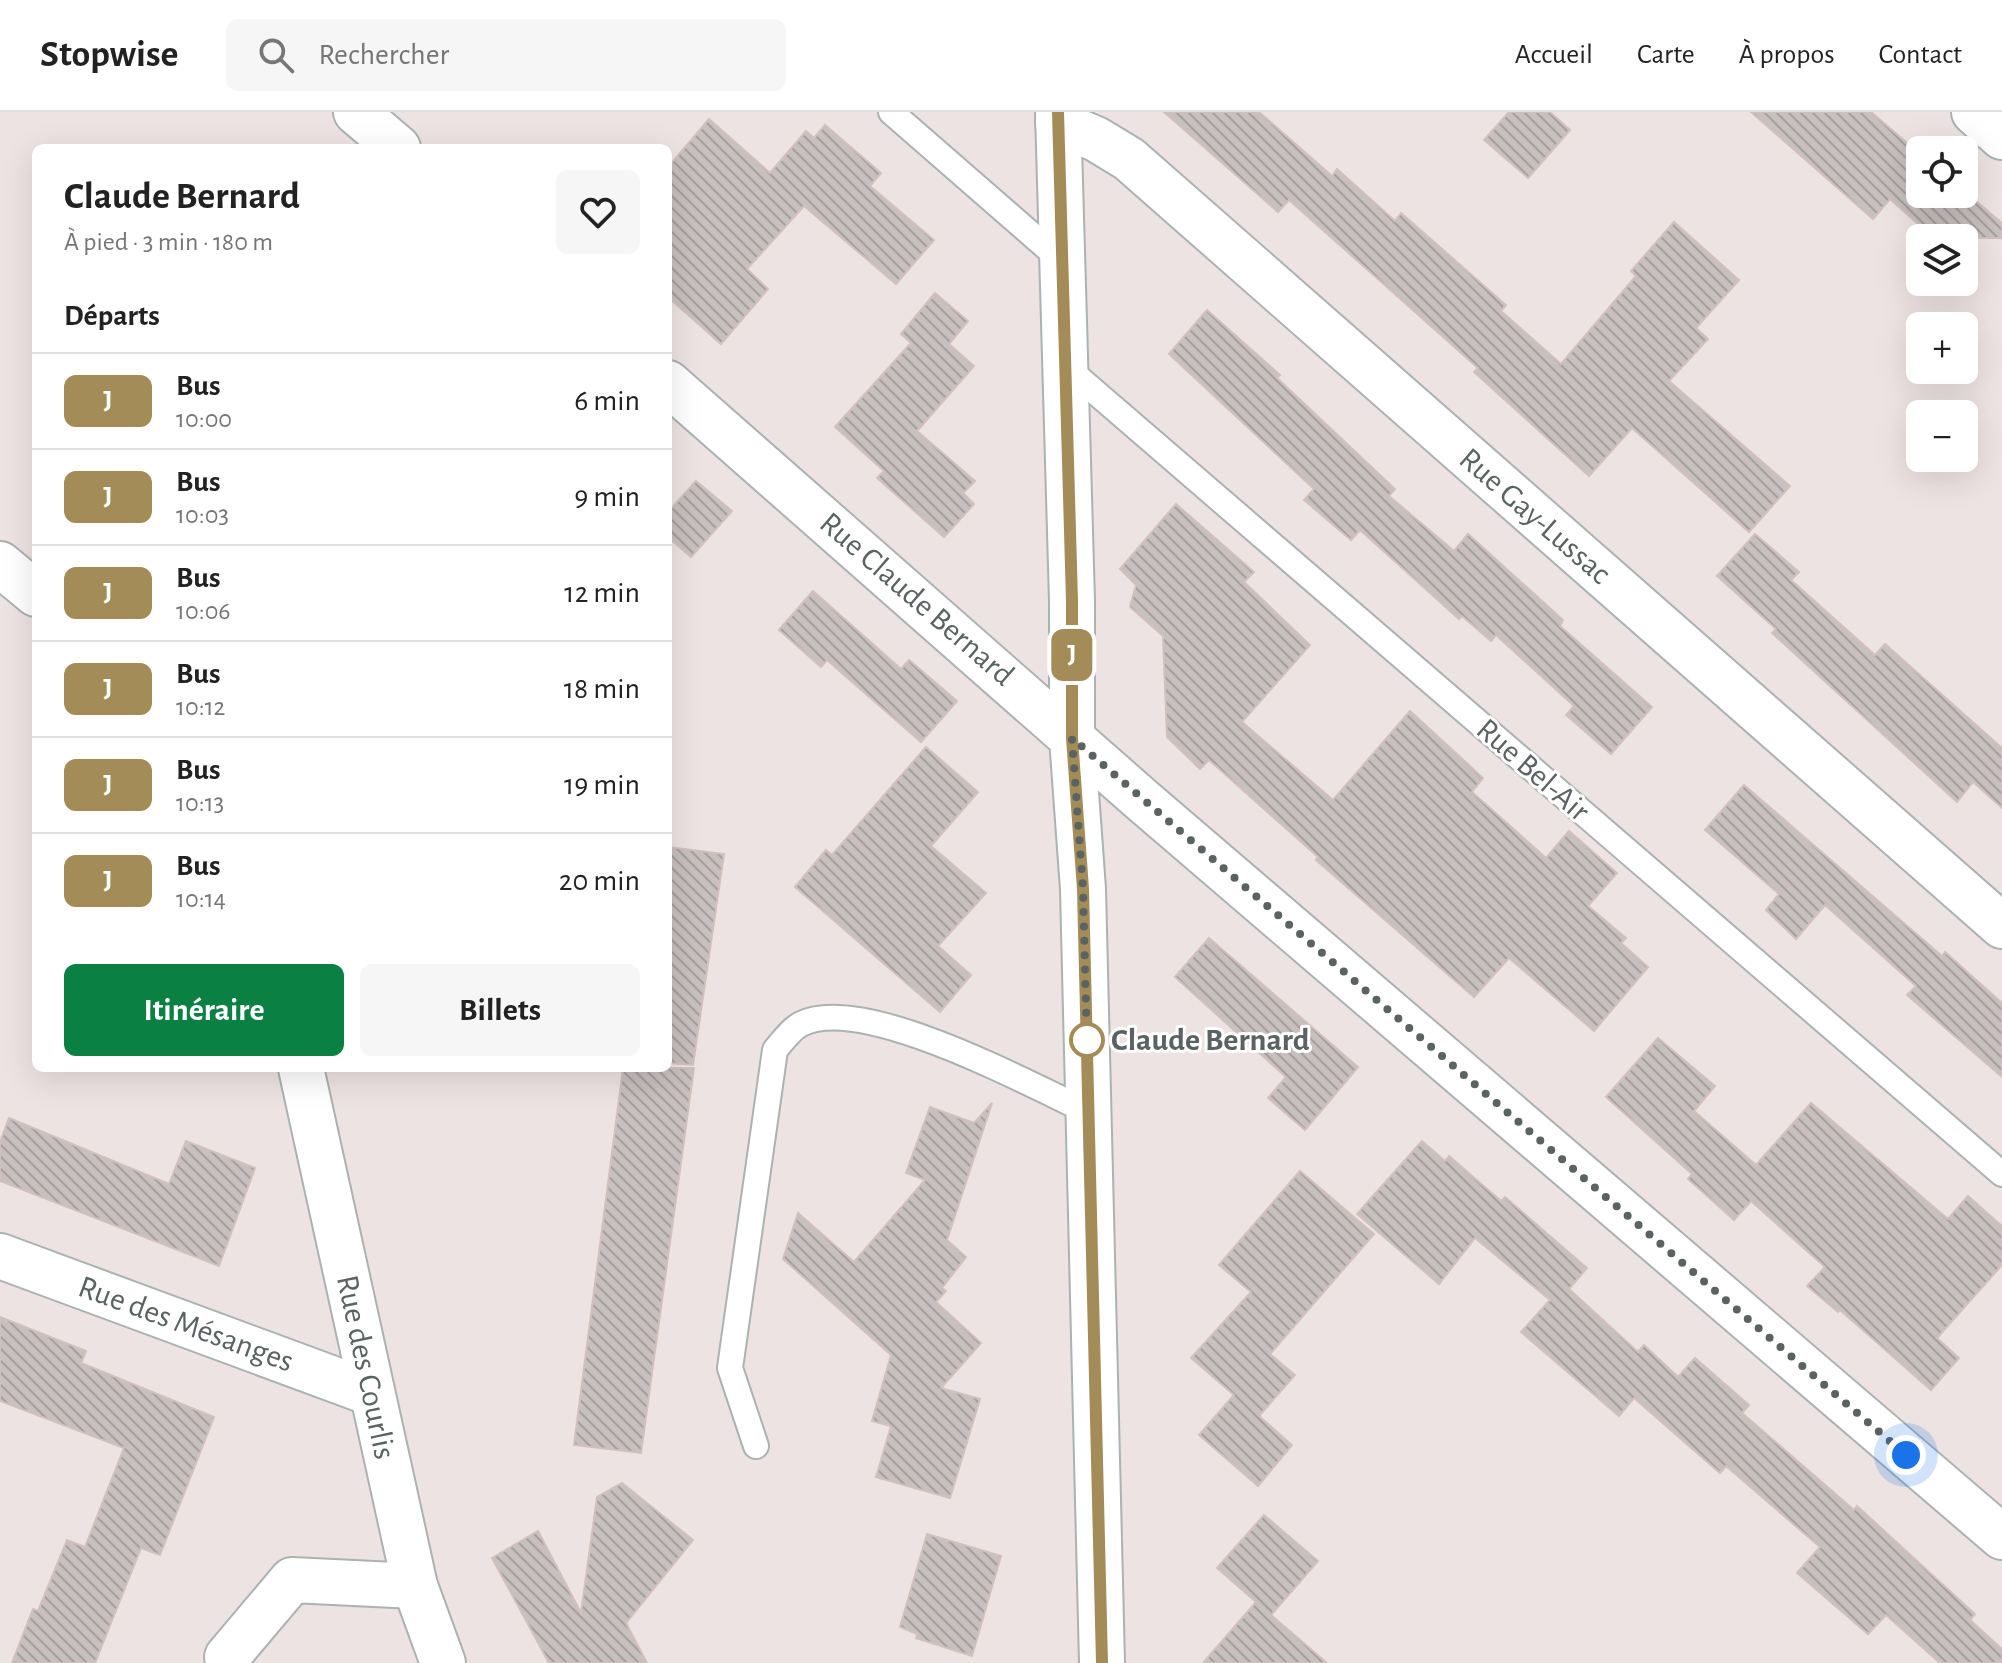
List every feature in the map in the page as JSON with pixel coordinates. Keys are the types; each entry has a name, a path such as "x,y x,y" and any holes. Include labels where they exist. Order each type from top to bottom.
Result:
{"street":[{"path":"356,112 393,144"},
{"path":"1974,112 2002,137"},
{"path":"1058,118 1072,738 1083,889 1102,1663"},
{"name":"Rue Gay-Lussac","path":"1058,118 1129,159 2002,926"},
{"name":"Rue Claude Bernard","path":"672,387 1072,738 2002,1537"},
{"path":"0,564 32,591"},
{"name":"Rue des Courlis","path":"302,1072 415,1586 443,1663"},
{"name":"Rue des Mésanges","path":"0,1256 371,1393"},
{"path":"227,1657 292,1580 415,1586"}],"lane":[{"path":"891,112 1062,261"},
{"name":"Rue Bel-Air","path":"1065,366 2002,1174"},
{"path":"756,1446 730,1368 775,1050 800,1024 835,1016 882,1024 972,1059 1089,1112"}],"building":[{"path":"1164,112 1259,112 1332,176 1337,169 1395,221 1401,213 1506,305 1501,311 1561,364 1636,276 1631,271 1674,222 1739,280 1696,328 1708,339 1669,381 1790,486 1749,532 1632,428 1589,476 1474,372 1478,368 1289,200 1278,212"},
{"path":"1509,112 1550,112 1570,130 1528,178 1484,140"},
{"path":"1751,112 1871,112 1906,142 1906,208 1978,208 1978,203 2002,223 2002,238 1978,238 1978,224 1918,224 1890,199 1873,219"},
{"path":"709,119 770,173 806,131 814,138 825,125 881,173 870,186 934,240 896,284 804,206 747,269 768,289 721,344 672,301 672,162"},
{"path":"935,293 968,321 949,344 974,366 917,431 975,481 963,493 974,504 944,537 877,478 884,471 835,427 911,343 901,334"},
{"path":"1207,310 1280,375 1277,378 1395,489 1389,496 1454,551 1468,534 1563,620 1560,626 1652,707 1611,754 1566,715 1574,706 1496,635 1491,641 1462,616 1459,619 1360,530 1351,540 1304,500 1314,489 1169,354"},
{"path":"696,481 732,511 691,557 672,540 672,508"},
{"path":"1176,504 1254,572 1244,582 1310,645 1242,722 1333,800 1410,711 1483,778 1472,792 1546,858 1569,831 1617,873 1588,906 1626,938 1621,943 1648,967 1594,1031 1509,958 1474,997 1316,860 1318,857 1209,760 1200,769 1167,737 1163,636 1130,607 1136,585 1120,569"},
{"path":"1755,534 1799,572 1791,580 1875,655 1885,644 2002,748 2002,808 1973,782 1957,802 1772,633 1776,629 1717,576"},
{"path":"813,591 901,669 909,660 957,701 921,742 827,660 821,667 779,630"},
{"path":"926,747 978,792 931,846 986,893 938,946 971,975 940,1012 795,887 826,850 832,855"},
{"path":"1744,785 1942,956 1945,952 2002,1003 2002,1077 1907,995 1916,986 1825,905 1796,939 1766,910 1779,894 1705,830"},
{"path":"672,848 724,854 693,1065 672,1063"},
{"path":"1209,938 1358,1067 1305,1130 1268,1098 1286,1077 1175,977"},
{"path":"1658,1038 1715,1086 1694,1111 1756,1165 1811,1103 1948,1219 1968,1196 2002,1226 2002,1265 1937,1338 1959,1358 1931,1390 1840,1310 1838,1312 1807,1286 1825,1267 1751,1201 1734,1220 1688,1179 1692,1174 1606,1097"},
{"path":"672,1068 694,1068 641,1453 574,1445 622,1072 672,1072"},
{"path":"992,1103 947,1240 966,1257 942,1288 946,1291 936,1302 981,1343 941,1388 980,1399 950,1498 876,1477 891,1426 872,1421 891,1355 783,1259 798,1213 854,1262 925,1180 906,1173 930,1107 974,1123"},
{"path":"9,1118 169,1184 186,1141 255,1168 219,1266 0,1181 0,1142"},
{"path":"1422,1141 1445,1161 1449,1156 1501,1201 1505,1197 1587,1268 1569,1289 1638,1352 1644,1345 1678,1377 1695,1358 1749,1405 1742,1413 1854,1510 1857,1506 1975,1614 1970,1620 2002,1649 2002,1663 1940,1663 1886,1615 1868,1634 1797,1573 1820,1547 1726,1466 1720,1473 1634,1398 1619,1416 1521,1332 1550,1300 1475,1238 1439,1284 1357,1214"},
{"path":"1300,1171 1374,1234 1270,1354 1295,1375 1259,1416 1292,1445 1258,1486 1199,1435 1234,1395 1191,1358 1251,1292 1219,1265"},
{"path":"0,1317 86,1351 81,1363 214,1417 160,1555 141,1548 95,1663 12,1663 33,1609 38,1611 67,1540 85,1547 124,1448 0,1401"},
{"path":"622,1483 693,1540 626,1623 647,1663 549,1663 492,1558 538,1531 581,1613 597,1497"},
{"path":"1264,1515 1318,1561 1271,1615 1327,1663 1203,1663 1256,1602 1217,1568"},
{"path":"927,1534 1001,1556 972,1656 916,1638 917,1634 900,1627"}],"bus line":[{"name":"J","path":"1058,112 1072,601 1072,738 1083,889 1102,1663"}],"place":[{"name":"Claude Bernard","path":"1087,1040"}],"route":[{"path":"1087,1040 1087,1048 1083,889 1072,738 1906,1455"}]}
